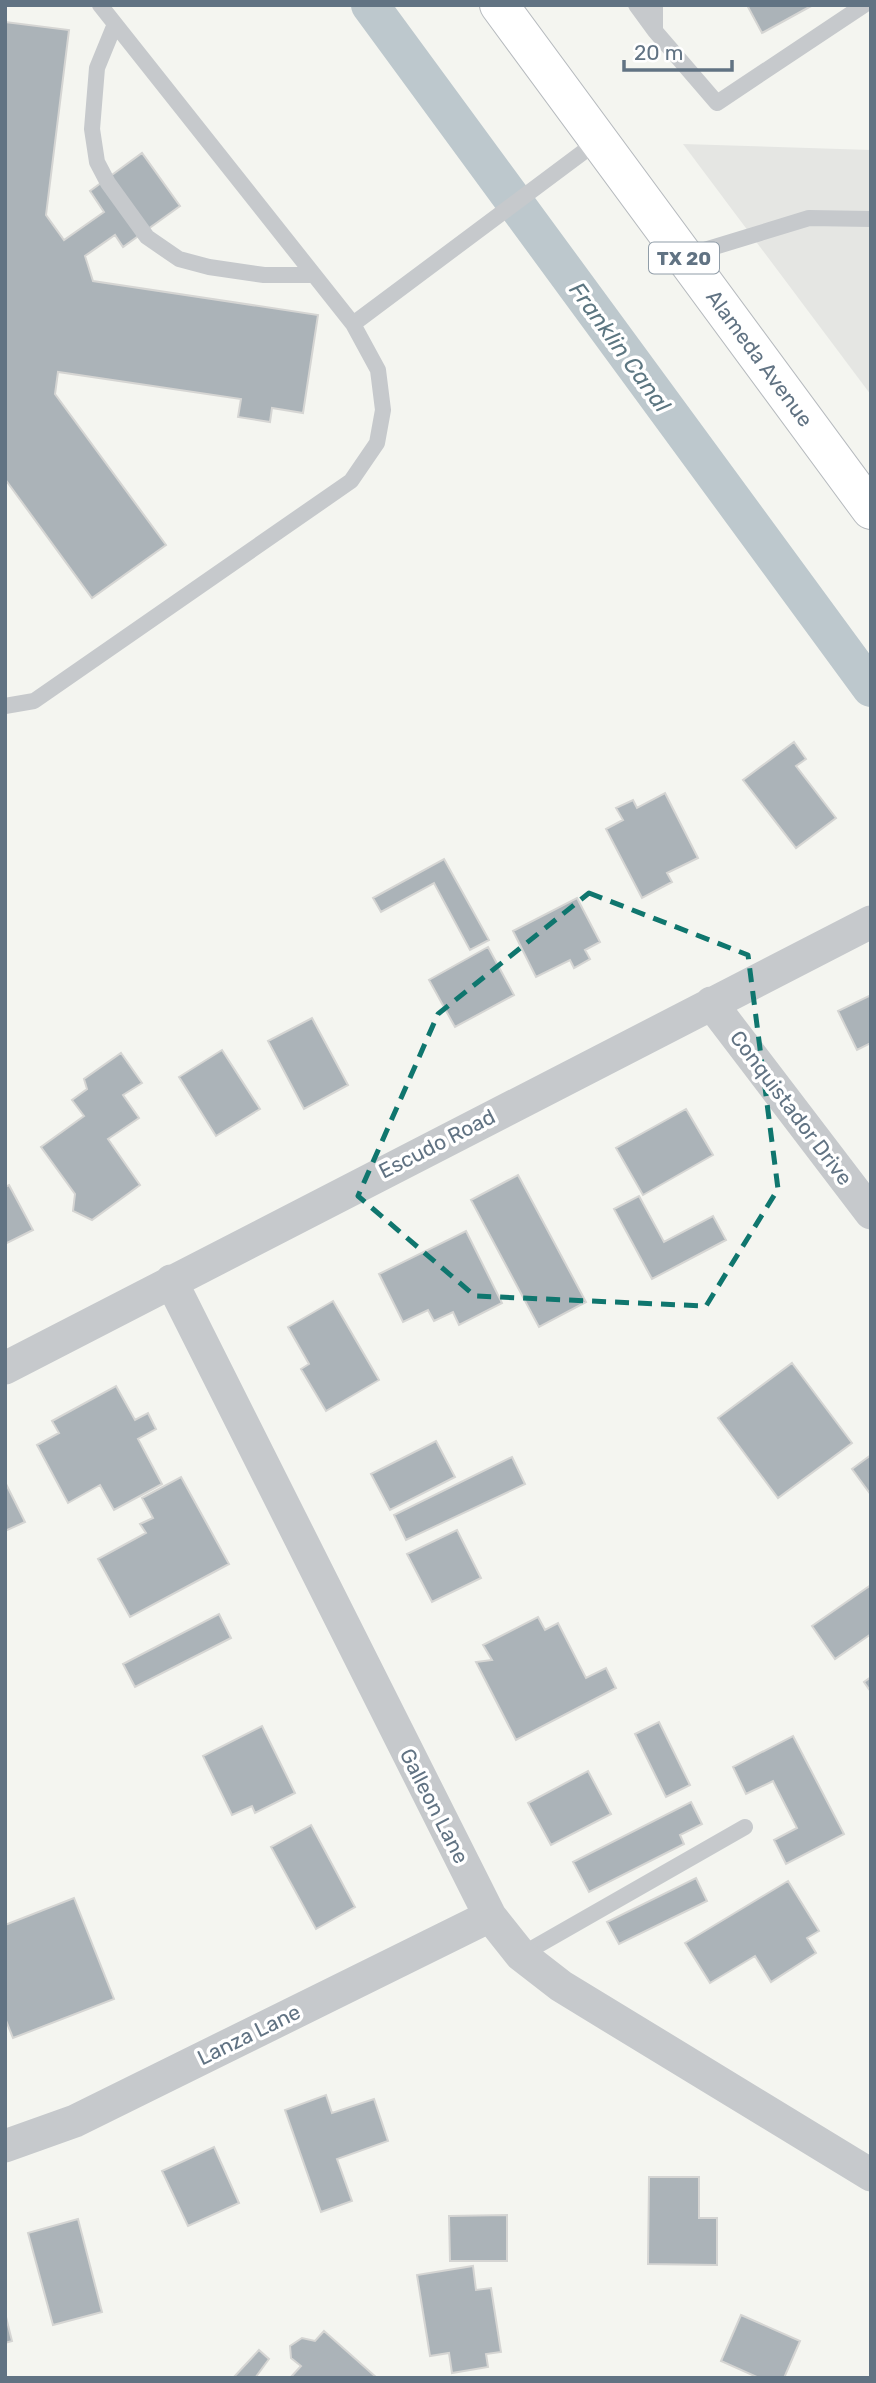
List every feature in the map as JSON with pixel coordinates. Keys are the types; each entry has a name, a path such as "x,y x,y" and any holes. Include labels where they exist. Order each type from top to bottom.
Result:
{"main road":[{"name":"Alameda Avenue","path":"499,5 871,510"}],"street":[{"name":"Escudo Road","path":"5,1368 871,922"},
{"name":"Conquistador Drive","path":"711,1003 871,1213"},
{"name":"Galleon Lane","path":"171,1281 490,1916 522,1955 561,1986 871,2175"},
{"name":"Lanza Lane","path":"5,2146 75,2121 490,1916"}],"lane":[{"path":"5,706 34,701 351,481 377,443 383,410 378,370 353,324 100,5"},
{"path":"636,5 717,103 864,5"},
{"path":"655,5 655,31"},
{"path":"115,24 97,68 92,129 97,162 108,183 147,237 179,259 209,267 264,275 313,275"},
{"path":"353,324 598,141"},
{"path":"683,257 809,218 871,219"},
{"path":"522,1955 745,1827"}],"highlighted area":[{"path":"589,893 748,955 778,1189 706,1306 475,1296 358,1196 438,1014"}],"shaded area":[{"path":"683,144 871,150 871,395"}],"building":[{"path":"747,5 813,5 762,33"},
{"path":"5,22 69,30 46,215 64,240 104,212 90,191 142,153 180,206 123,247 115,235 85,256 93,281 318,315 303,413 272,408 270,422 238,417 241,399 58,372 55,394 166,545 92,598 5,479"},
{"path":"794,742 806,759 796,766 836,818 796,848 743,780"},
{"path":"665,793 698,858 667,873 672,882 642,898 606,829 623,820 616,808 633,800 637,808"},
{"path":"444,859 489,940 470,950 434,883 381,912 373,898"},
{"path":"577,898 600,942 585,950 590,959 574,968 570,960 536,977 513,931"},
{"path":"488,947 514,995 455,1027 429,980"},
{"path":"871,995 871,1043 857,1050 838,1011"},
{"path":"312,1018 348,1085 304,1109 268,1041"},
{"path":"222,1050 260,1109 216,1136 179,1077"},
{"path":"121,1053 142,1083 123,1095 139,1118 108,1139 140,1185 92,1220 73,1211 75,1194 41,1147 84,1116 72,1100 87,1089 84,1079"},
{"path":"686,1109 713,1155 643,1195 616,1148"},
{"path":"518,1175 586,1302 539,1327 471,1200"},
{"path":"9,1185 33,1230 5,1244 5,1187"},
{"path":"639,1196 664,1242 713,1216 726,1240 652,1279 614,1209"},
{"path":"466,1231 502,1303 459,1325 453,1312 434,1321 428,1310 403,1322 379,1274"},
{"path":"333,1301 379,1380 326,1411 301,1369 309,1364 288,1327"},
{"path":"792,1363 852,1443 778,1498 718,1418"},
{"path":"116,1386 135,1420 148,1413 156,1429 138,1439 162,1484 114,1510 100,1485 68,1503 37,1445 59,1433 52,1421"},
{"path":"436,1441 455,1477 390,1510 371,1474"},
{"path":"871,1455 871,1495 852,1469"},
{"path":"512,1457 525,1484 406,1540 394,1515"},
{"path":"181,1477 229,1564 130,1617 98,1559 146,1533 140,1524 153,1518 142,1498"},
{"path":"5,1482 25,1522 5,1531"},
{"path":"457,1530 481,1578 432,1602 407,1554"},
{"path":"871,1585 871,1634 835,1659 812,1626"},
{"path":"219,1614 231,1638 135,1687 123,1664"},
{"path":"538,1617 545,1630 558,1623 586,1678 606,1668 616,1688 516,1740 476,1662 492,1660 483,1645"},
{"path":"871,1677 871,1692 864,1682"},
{"path":"659,1722 690,1785 666,1797 635,1734"},
{"path":"262,1726 295,1793 255,1813 252,1806 232,1815 203,1756"},
{"path":"793,1736 844,1834 786,1864 774,1840 797,1828 773,1781 746,1794 733,1767"},
{"path":"588,1771 611,1814 551,1845 528,1803"},
{"path":"691,1802 702,1824 680,1835 684,1844 589,1892 573,1862"},
{"path":"311,1825 355,1907 316,1929 271,1847"},
{"path":"696,1878 707,1901 619,1944 607,1922"},
{"path":"788,1881 819,1931 807,1938 816,1953 771,1982 755,1956 710,1983 685,1943"},
{"path":"74,1898 114,1999 13,2038 5,2018 5,1925"},
{"path":"326,2095 332,2113 374,2099 388,2141 337,2159 352,2201 321,2212 285,2110"},
{"path":"214,2147 239,2203 188,2226 162,2171"},
{"path":"649,2177 699,2177 699,2218 717,2218 717,2265 648,2264"},
{"path":"507,2215 507,2261 450,2261 449,2216"},
{"path":"78,2219 102,2312 53,2325 28,2233"},
{"path":"473,2266 476,2290 491,2288 501,2352 486,2354 488,2367 452,2373 449,2353 430,2356 417,2275"},
{"path":"5,2313 12,2341 5,2343"},
{"path":"741,2315 800,2341 784,2378 759,2378 721,2361"},
{"path":"324,2331 377,2378 290,2378 301,2366 291,2358 290,2346 302,2338 315,2341"},
{"path":"259,2350 269,2359 255,2378 233,2378"}],"waterway":[{"name":"Franklin Canal","path":"370,5 871,688"}]}
